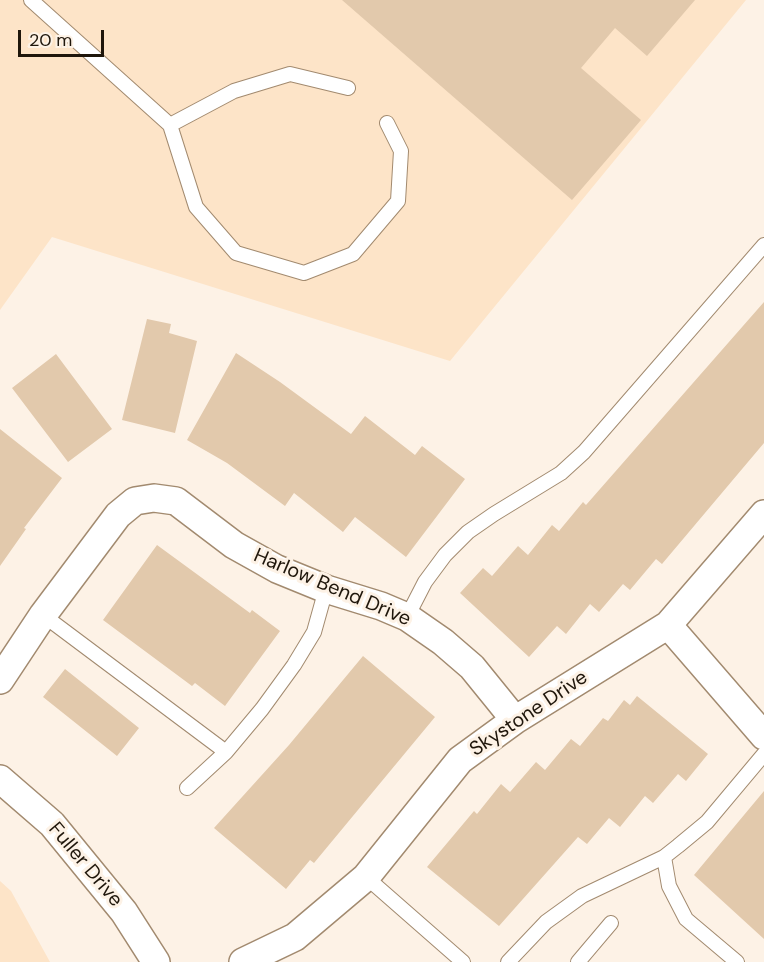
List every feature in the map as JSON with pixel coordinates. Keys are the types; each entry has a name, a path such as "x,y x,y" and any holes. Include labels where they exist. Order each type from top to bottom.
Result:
{"street":[{"name":"Harlow Bend Drive","path":"0,680 43,615 118,514 135,501 154,498 176,501 234,545 277,569 407,617 443,642 471,667 515,720"},
{"name":"Skystone Drive","path":"243,962 295,937 366,877 460,760 515,720 668,625 764,514"},
{"path":"668,625 764,736"},
{"name":"Fuller Drive","path":"0,779 52,824 124,912 156,962"}],"lane":[{"path":"35,1 170,125 196,207 236,253 304,273 353,255 398,201 401,151 387,123"},
{"path":"170,125 234,91 290,74 348,88"},
{"path":"407,617 425,582 445,555 468,532 561,473 584,452 764,245"},
{"path":"187,789 226,752 262,709 299,657 314,632 326,589"},
{"path":"43,615 226,752"},
{"path":"507,962 546,922 582,896 664,857 707,822 764,754"},
{"path":"664,857 669,886 686,919 737,962"},
{"path":"366,877 463,962"},
{"path":"578,962 611,923"}],"shaded area":[{"path":"0,0 746,0 450,361 52,237 0,310"},
{"path":"0,881 11,891 50,962 0,962"}],"building":[{"path":"342,0 695,0 647,56 615,28 581,68 641,120 572,200"},
{"path":"764,302 764,443 662,564 656,559 630,590 623,584 599,612 590,604 566,634 557,626 529,657 460,593 483,568 492,576 518,546 528,555 552,525 559,531 583,502 586,505"},
{"path":"147,319 171,324 169,333 197,341 175,433 122,420"},
{"path":"236,353 351,434 365,416 415,455 422,446 465,479 406,557 355,517 343,532 294,493 285,506 227,463 187,440"},
{"path":"56,354 112,429 68,462 12,388"},
{"path":"0,429 62,478 24,528 26,529 0,566"},
{"path":"157,545 250,613 252,610 280,631 225,706 195,683 192,686 103,620"},
{"path":"363,656 435,717 314,863 310,860 286,889 214,828 289,745"},
{"path":"65,669 139,728 117,756 43,697"},
{"path":"637,696 708,754 686,781 678,774 653,803 645,796 620,827 609,818 587,844 578,837 499,926 427,867 474,811 477,814 501,784 510,792 536,762 545,770 571,739 580,746 603,718 608,721 624,700 630,705"},
{"path":"764,791 764,939 694,875"}]}
